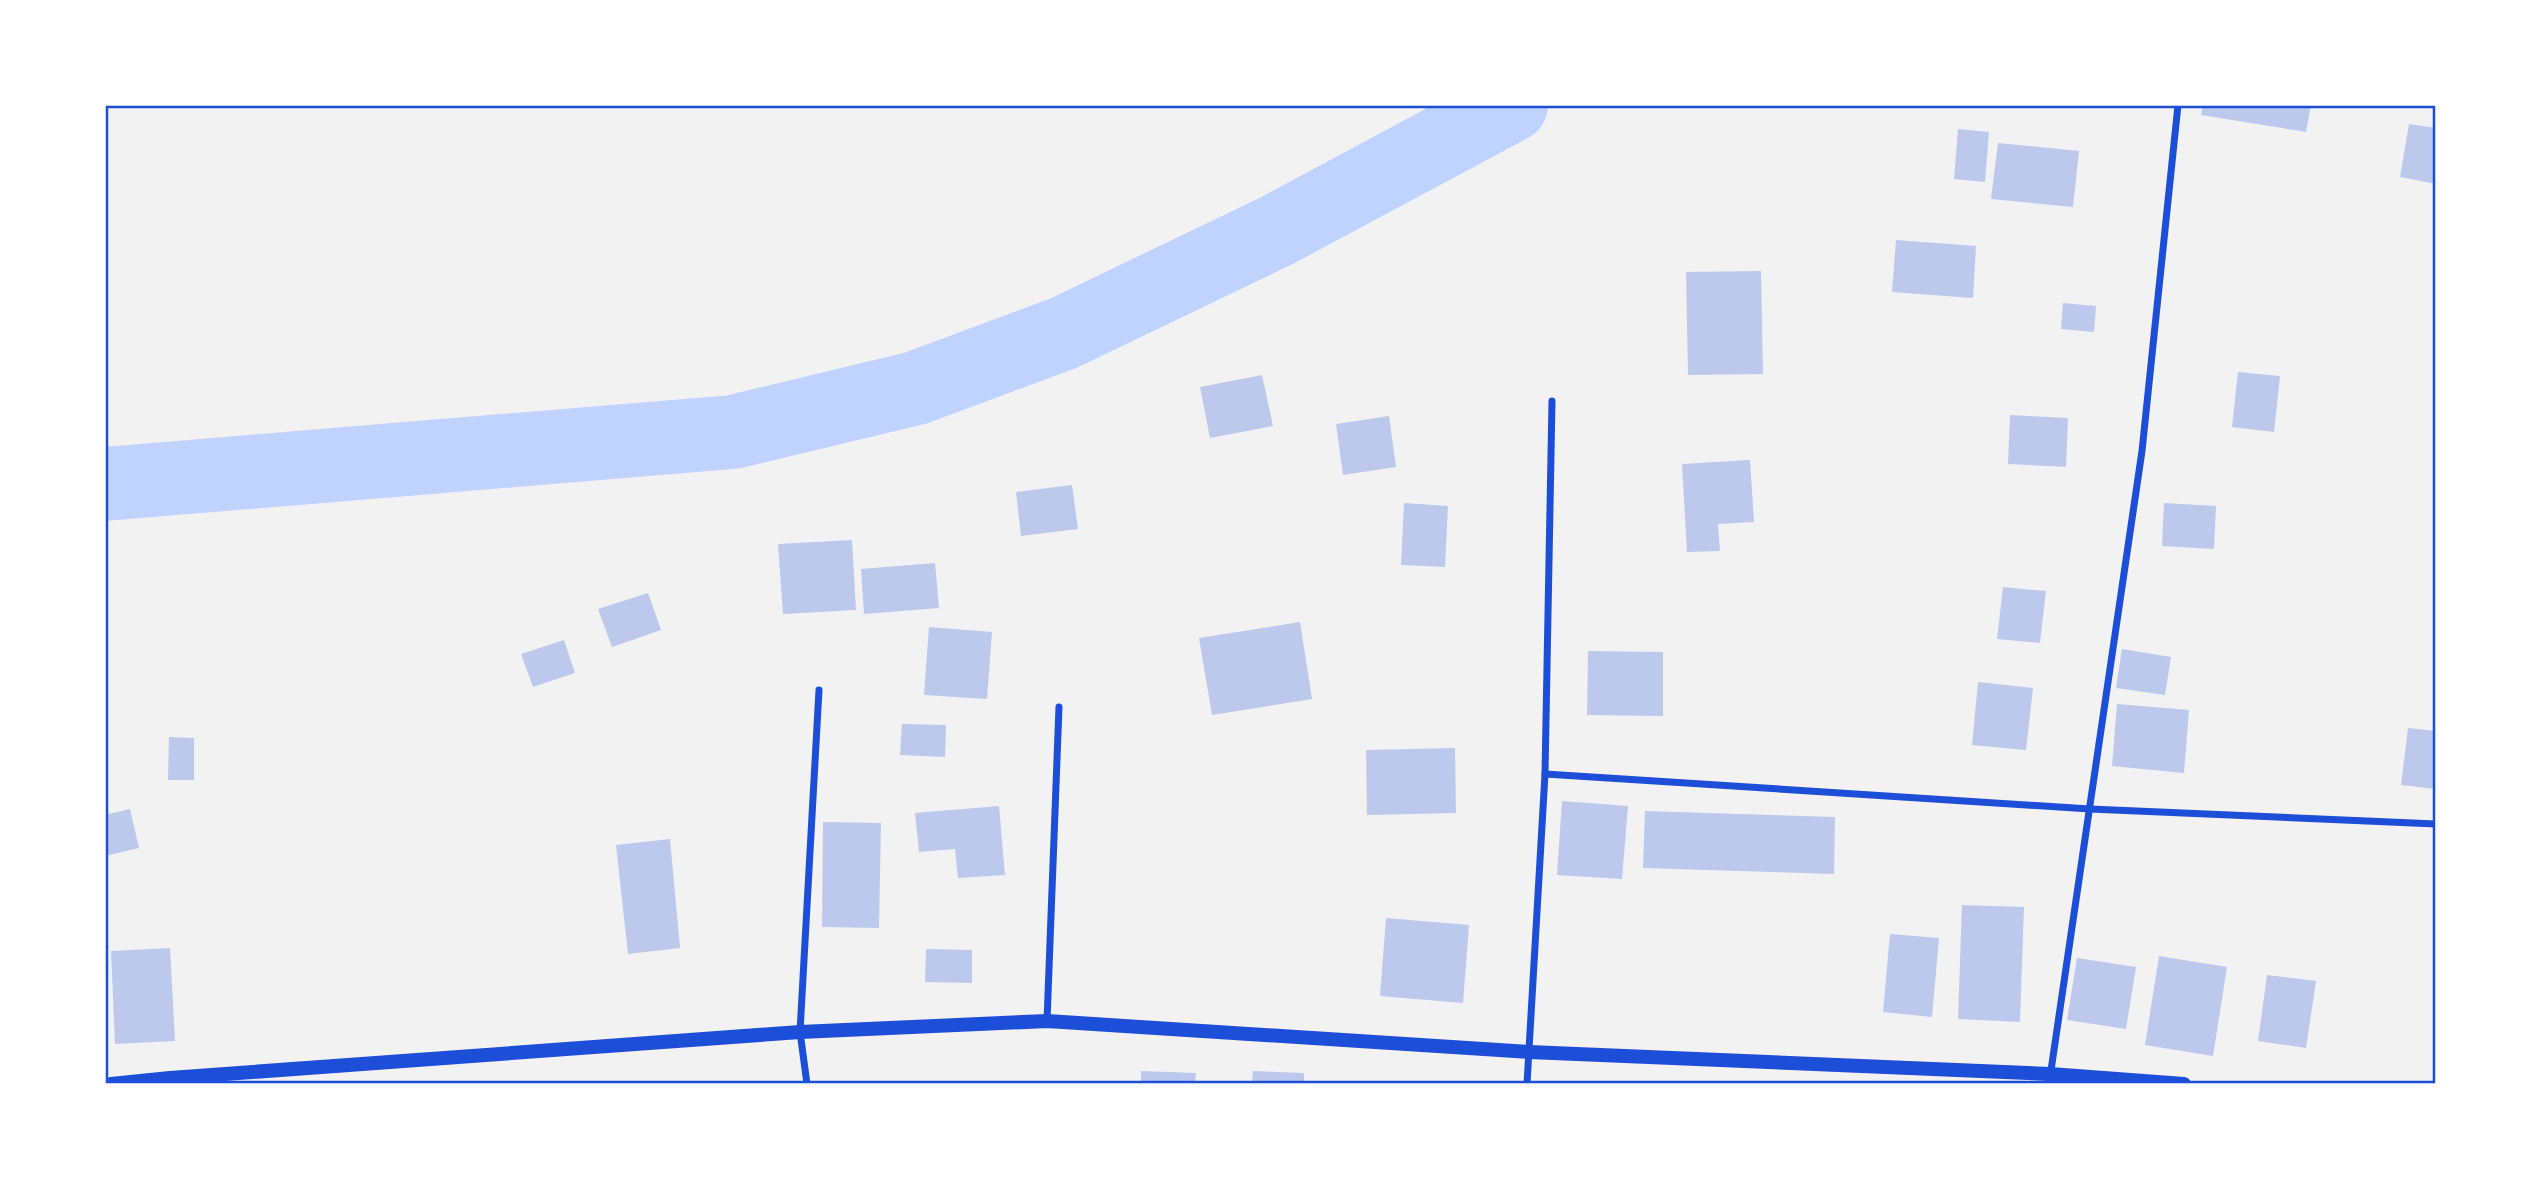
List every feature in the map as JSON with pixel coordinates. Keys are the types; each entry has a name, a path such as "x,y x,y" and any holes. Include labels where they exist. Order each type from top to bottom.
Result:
{"main road":[{"path":"111,1084 800,1032 1047,1021 1529,1052 2184,1084"}],"street":[{"path":"2049,1079 2142,451 2178,105"},
{"path":"1527,1084 1545,774 1552,401"},
{"path":"807,1084 800,1032 819,690"},
{"path":"1047,1021 1059,707"},
{"path":"1545,774 2090,809 2436,824"}],"building":[{"path":"2203,105 2311,105 2306,132 2201,115"},
{"path":"2409,124 2436,128 2436,184 2400,177"},
{"path":"1958,129 1989,132 1985,182 1954,179"},
{"path":"1998,143 2079,151 2073,207 1991,199"},
{"path":"1896,240 1976,246 1973,298 1892,292"},
{"path":"1761,271 1763,374 1688,375 1686,272"},
{"path":"2063,303 2096,306 2094,332 2061,329"},
{"path":"2238,372 2280,376 2274,432 2232,427"},
{"path":"1262,375 1273,426 1210,438 1200,387"},
{"path":"2010,415 2068,418 2066,467 2008,464"},
{"path":"1389,416 1396,467 1343,475 1336,424"},
{"path":"1750,460 1754,522 1718,524 1720,551 1687,552 1682,464"},
{"path":"1072,485 1078,529 1021,536 1016,492"},
{"path":"1404,503 1448,506 1445,567 1401,565"},
{"path":"2164,503 2216,506 2214,549 2162,546"},
{"path":"852,540 856,610 783,614 778,544"},
{"path":"935,563 939,608 864,614 861,569"},
{"path":"2003,587 2046,591 2040,643 1997,639"},
{"path":"648,593 661,630 612,647 598,609"},
{"path":"1300,622 1312,699 1212,715 1199,638"},
{"path":"929,627 992,632 987,699 924,695"},
{"path":"564,640 575,673 533,687 521,654"},
{"path":"2122,649 2171,657 2165,695 2116,688"},
{"path":"1588,651 1663,652 1663,716 1587,715"},
{"path":"1978,682 2033,688 2026,750 1972,745"},
{"path":"2117,704 2189,710 2184,773 2112,766"},
{"path":"902,724 946,725 945,757 900,755"},
{"path":"2408,728 2436,731 2436,789 2401,785"},
{"path":"169,737 194,738 194,780 168,780"},
{"path":"1455,748 1456,813 1367,815 1366,750"},
{"path":"1562,801 1628,806 1622,879 1557,875"},
{"path":"999,806 1005,875 958,878 955,849 919,852 915,813"},
{"path":"130,809 139,848 105,856 105,815"},
{"path":"1645,811 1835,817 1834,874 1643,868"},
{"path":"823,822 881,823 879,928 822,927"},
{"path":"670,839 680,948 628,954 616,845"},
{"path":"1962,905 2024,907 2020,1022 1958,1019"},
{"path":"1386,918 1469,925 1463,1003 1380,996"},
{"path":"1890,934 1939,938 1932,1017 1883,1012"},
{"path":"170,948 175,1041 115,1044 111,951"},
{"path":"926,949 972,950 972,983 925,982"},
{"path":"2159,956 2227,967 2213,1056 2145,1045"},
{"path":"2077,958 2136,967 2126,1029 2067,1020"},
{"path":"2267,975 2316,981 2306,1048 2258,1041"},
{"path":"1141,1071 1196,1073 1195,1084 1141,1084"},
{"path":"1253,1071 1304,1073 1304,1084 1252,1084"}],"waterway":[{"path":"105,484 733,432 916,388 1064,333 1276,231 1511,105"}]}
